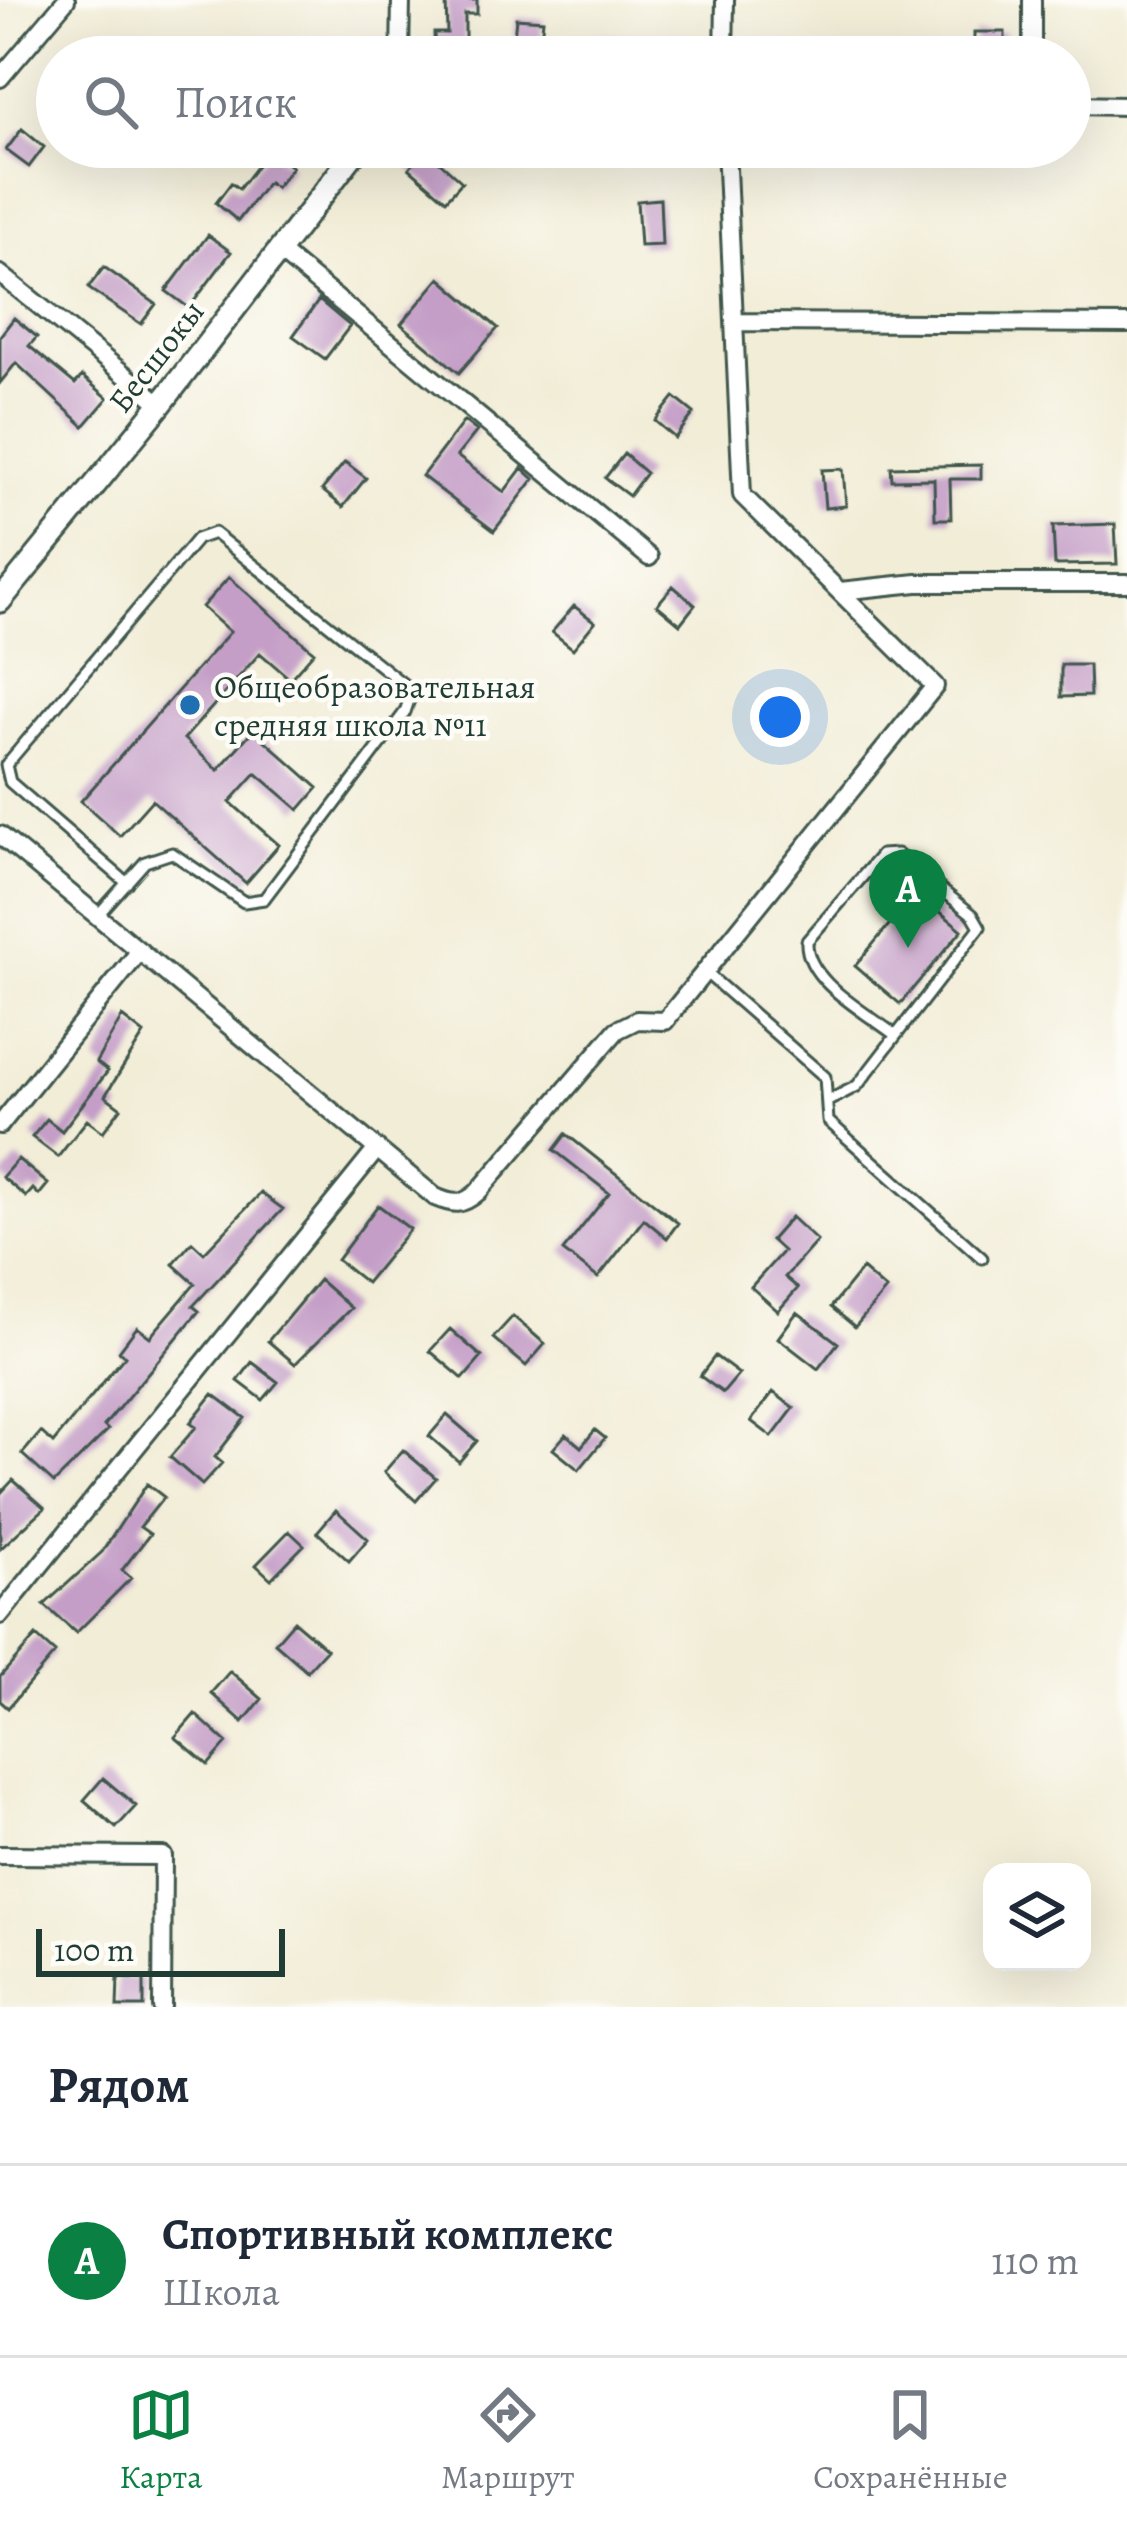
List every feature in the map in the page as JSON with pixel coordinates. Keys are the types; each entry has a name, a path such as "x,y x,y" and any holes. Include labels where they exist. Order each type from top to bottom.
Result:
{"street":[{"path":"0,78 66,0"},
{"path":"400,36 401,0"},
{"path":"724,36 725,0"},
{"path":"1032,0 1032,36"},
{"path":"1091,105 1127,106"},
{"name":"Бесшокы","path":"0,601 161,404 343,168"},
{"path":"0,835 435,1197 465,1203 617,1030 637,1021 665,1021 935,686 742,495 727,168"},
{"path":"279,251 649,557"},
{"path":"0,274 161,404"},
{"path":"734,322 1127,323"},
{"path":"840,592 917,583 1127,583"},
{"path":"0,1125 140,951"},
{"path":"0,1616 377,1149"},
{"path":"0,1855 164,1856 162,2007"}],"lane":[{"path":"98,916 127,883 145,862 172,853 244,902 264,899 405,712 412,691 214,533 197,539 6,765 10,782 127,883"},
{"path":"828,1101 857,1086 980,927 974,915 897,854 881,855 866,872 808,940 807,957 817,973 895,1035"},
{"path":"704,971 825,1077 828,1121 982,1258"}],"building":[{"path":"446,0 477,0 477,14 465,14 465,36 434,36 447,33"},
{"path":"516,18 543,20 541,36 514,36"},
{"path":"974,32 1005,32 1005,36 974,36"},
{"path":"22,129 36,140 36,158 29,167 6,150"},
{"path":"255,168 291,168 276,188 268,182 238,221 216,203 231,183 239,189"},
{"path":"409,168 446,168 462,182 446,200"},
{"path":"660,199 662,245 640,246 637,201"},
{"path":"208,235 231,252 189,308 166,291"},
{"path":"104,267 156,304 141,324 88,288"},
{"path":"440,278 498,328 459,373 401,324"},
{"path":"319,300 350,326 325,359 293,336"},
{"path":"14,318 37,337 29,346 75,384 82,376 108,398 84,426 16,363 0,383 0,336"},
{"path":"674,397 694,413 675,438 655,421"},
{"path":"464,421 477,431 457,456 504,492 522,468 534,479 494,531 422,476"},
{"path":"624,454 646,473 629,496 605,478"},
{"path":"345,462 366,478 343,507 322,490"},
{"path":"981,465 981,479 950,479 951,519 935,519 934,479 892,480 891,467"},
{"path":"843,469 846,506 825,508 822,470"},
{"path":"1115,524 1117,564 1055,565 1053,526"},
{"name":"Общеобразовательная средняя школа №11","path":"229,577 314,652 290,679 260,653 184,739 218,770 253,730 318,788 299,810 256,773 230,802 279,845 246,883 152,800 120,836 81,801 230,632 202,607"},
{"path":"673,586 695,605 680,624 657,605"},
{"path":"574,606 595,622 573,649 552,632"},
{"path":"1061,665 1089,665 1090,696 1061,697"},
{"path":"916,892 962,930 900,1004 855,966"},
{"path":"122,1017 144,1034 105,1096 121,1108 103,1132 87,1120 58,1157 32,1137 47,1119 62,1131 108,1071 96,1062"},
{"path":"566,1134 678,1223 667,1238 644,1219 598,1278 563,1251 609,1193 554,1150"},
{"path":"18,1159 48,1184 39,1195 33,1189 26,1197 2,1177"},
{"path":"261,1193 283,1209 193,1306 199,1311 104,1426 108,1430 54,1483 22,1454 41,1432 53,1443 125,1356 119,1351 137,1327 150,1337 195,1284 173,1264 192,1242 204,1253"},
{"path":"378,1205 410,1229 366,1283 337,1260"},
{"path":"791,1217 817,1241 785,1277 798,1288 778,1311 751,1287 783,1251 771,1240"},
{"path":"862,1269 886,1290 855,1327 831,1307"},
{"path":"319,1280 351,1308 295,1364 268,1341"},
{"path":"797,1312 838,1343 818,1369 778,1338"},
{"path":"513,1316 545,1344 526,1366 493,1338"},
{"path":"450,1329 482,1357 463,1379 430,1351"},
{"path":"715,1356 739,1374 723,1393 700,1376"},
{"path":"252,1362 278,1382 263,1400 238,1381"},
{"path":"773,1392 794,1408 772,1437 751,1421"},
{"path":"213,1394 245,1418 215,1457 222,1463 202,1485 170,1457 196,1427 190,1423"},
{"path":"447,1415 477,1441 459,1462 429,1436"},
{"path":"595,1430 605,1438 579,1470 553,1449 566,1434 581,1447"},
{"path":"403,1450 436,1478 416,1501 384,1472"},
{"path":"13,1480 45,1508 0,1549 0,1494"},
{"path":"147,1484 164,1497 140,1527 150,1534 122,1570 131,1578 76,1633 44,1605 102,1552"},
{"path":"336,1510 368,1539 349,1561 317,1532"},
{"path":"289,1531 304,1545 271,1579 256,1565"},
{"path":"294,1621 327,1649 307,1671 275,1643"},
{"path":"36,1636 55,1653 8,1708 0,1701 0,1677"},
{"path":"230,1671 262,1699 243,1722 211,1693"},
{"path":"195,1714 227,1743 208,1765 175,1737"},
{"path":"103,1778 136,1806 116,1828 84,1800"},
{"path":"118,1978 144,1979 144,2007 117,2007"}],"place":[{"name":"Общеобразовательная средняя школа №11","path":"190,705"},
{"name":"Спортивный комплекс","path":"908,948"}]}
